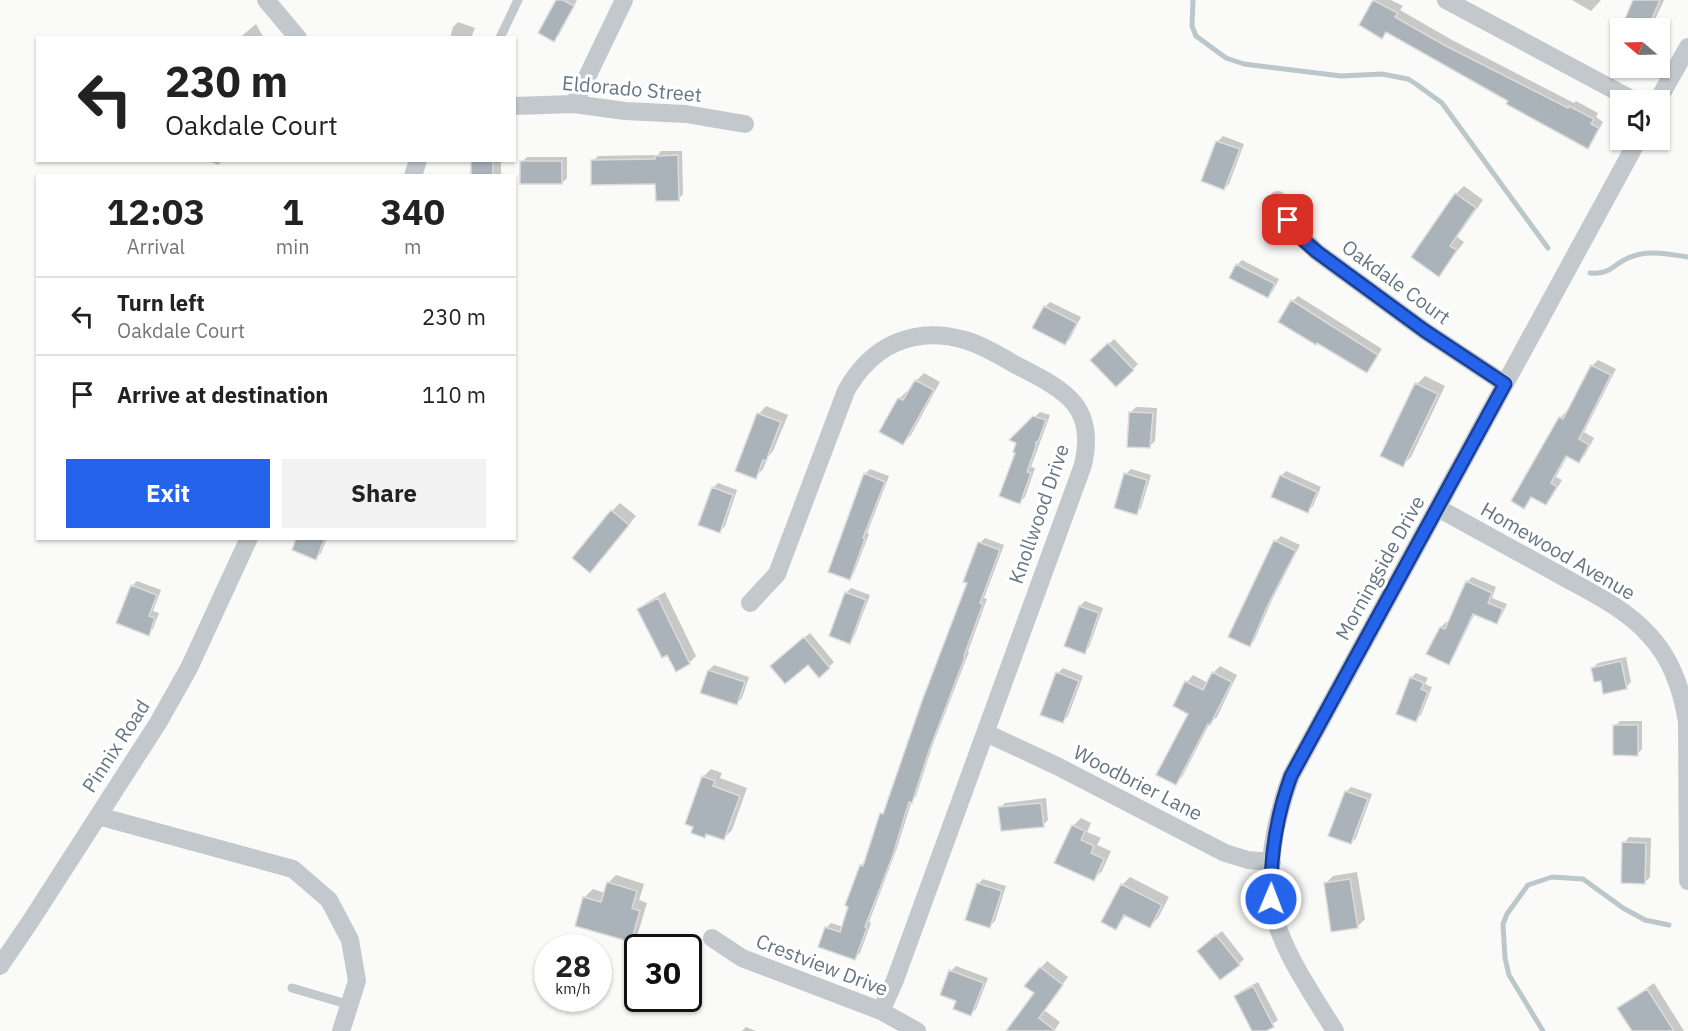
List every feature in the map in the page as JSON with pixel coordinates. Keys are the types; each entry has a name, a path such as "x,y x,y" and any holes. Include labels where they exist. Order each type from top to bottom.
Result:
{"street":[{"path":"266,0 296,36"},
{"path":"574,104 624,0"},
{"path":"1446,0 1614,90"},
{"path":"1664,90 1688,47"},
{"name":"Eldorado Street","path":"516,106 574,104 625,111 686,114 745,124"},
{"name":"Morningside Drive","path":"1335,1031 1284,943 1271,899 1275,833 1291,776 1633,150"},
{"name":"Oakdale Court","path":"1278,200 1288,220 1301,238 1317,252 1425,331 1505,384"},
{"name":"Knollwood Drive","path":"750,603 777,574 846,391 855,374 884,348 923,336 944,336 965,340 985,348 1055,386 1074,402 1082,416 1086,432 1087,449 1083,465 895,980 881,1011"},
{"name":"Homewood Avenue","path":"1438,508 1600,597 1632,619 1665,655 1684,701 1687,722 1688,881"},
{"name":"Pinnix Road","path":"0,966 158,723 189,668 248,540"},
{"name":"Woodbrier Lane","path":"986,733 1058,766 1226,853 1248,860 1272,862"},
{"path":"98,816 293,869 329,900 350,940 357,981 341,1031"},
{"name":"Crestview Drive","path":"712,938 742,958 881,1011 917,1031"}],"lane":[{"path":"501,36 518,0"},
{"path":"292,988 350,1005"}],"building":[{"path":"556,0 563,0 574,6 554,42 538,33"},
{"path":"1373,0 1398,13 1395,17 1446,46 1594,119 1591,124 1599,128 1588,149 1506,104 1508,101 1386,32 1382,39 1359,25"},
{"path":"1633,0 1660,0 1652,18 1625,18"},
{"path":"1216,141 1240,149 1224,190 1201,181"},
{"path":"678,155 679,201 656,201 655,184 591,185 591,160 655,159 655,156"},
{"path":"520,161 562,161 562,184 520,184"},
{"path":"471,162 493,162 493,174 471,174"},
{"path":"1455,193 1476,208 1450,246 1457,250 1439,277 1411,257"},
{"path":"1236,264 1275,284 1268,298 1229,278"},
{"path":"1291,300 1378,355 1367,373 1278,322"},
{"path":"1044,306 1077,323 1065,345 1032,328"},
{"path":"1108,343 1134,370 1116,387 1090,360"},
{"path":"1591,365 1611,375 1579,439 1589,445 1579,463 1566,456 1551,483 1557,487 1546,505 1531,497 1524,509 1511,501 1559,417 1563,419"},
{"path":"915,380 934,390 903,445 879,432 898,398 903,400"},
{"path":"1415,383 1438,394 1403,467 1380,456"},
{"path":"1129,412 1153,413 1150,448 1127,447"},
{"path":"757,413 781,422 766,461 763,460 756,479 735,471"},
{"path":"1033,416 1046,420 1038,442 1036,442 1027,472 1031,473 1020,504 999,496 1015,453 1013,452 1016,443 1009,440"},
{"path":"864,473 885,482 863,538 865,539 850,580 828,572"},
{"path":"1124,473 1147,480 1137,515 1114,508"},
{"path":"1280,475 1317,492 1308,513 1271,497"},
{"path":"712,487 733,495 720,533 698,525"},
{"path":"611,510 629,525 590,573 572,558"},
{"path":"295,540 324,540 316,560 292,550"},
{"path":"1274,540 1296,551 1267,607 1250,647 1228,637"},
{"path":"978,542 1000,550 980,603 983,604 965,657 912,803 909,802 893,855 865,927 867,928 855,960 818,947 825,927 840,932 848,907 845,905 860,865 863,866 880,813 883,814 922,701 967,583 963,582"},
{"path":"1466,581 1492,593 1488,603 1503,609 1497,624 1473,614 1449,665 1426,654 1440,627 1445,629"},
{"path":"131,585 157,595 149,616 155,618 149,636 116,623"},
{"path":"845,592 866,600 850,644 829,636"},
{"path":"658,598 690,664 676,672 667,655 662,658 637,609"},
{"path":"1079,606 1099,613 1085,654 1064,646"},
{"path":"804,637 830,668 819,678 808,665 785,684 770,666"},
{"path":"1621,661 1627,689 1603,694 1601,681 1594,682 1591,668"},
{"path":"708,670 745,682 737,705 700,693"},
{"path":"1056,672 1079,681 1063,723 1040,715"},
{"path":"1212,672 1232,682 1176,785 1156,775 1188,714 1173,706 1185,681 1203,690"},
{"path":"1410,677 1424,683 1421,689 1428,692 1416,722 1396,714"},
{"path":"1613,725 1638,725 1638,756 1613,755"},
{"path":"702,776 715,781 713,786 740,796 724,840 706,834 705,838 691,833 693,827 685,824"},
{"path":"1345,791 1368,799 1351,844 1328,836"},
{"path":"1041,803 1044,827 1001,831 998,807"},
{"path":"1072,825 1085,831 1081,840 1094,846 1091,853 1104,859 1094,881 1054,863"},
{"path":"1622,842 1646,843 1645,884 1621,883"},
{"path":"1350,879 1358,928 1331,932 1324,883"},
{"path":"607,882 637,891 632,908 640,911 633,934 624,934 624,940 612,937 612,934 603,934 575,926 583,897 601,902"},
{"path":"977,883 1002,891 990,928 965,920"},
{"path":"1121,884 1162,905 1150,928 1124,915 1116,930 1101,922"},
{"path":"1216,935 1240,965 1220,980 1197,951"},
{"path":"1040,967 1063,985 1039,1018 1056,1031 1006,1031 1034,993 1024,986"},
{"path":"949,970 984,983 971,1016 953,1009 956,1001 940,995"},
{"path":"1253,986 1274,1027 1266,1031 1252,1031 1234,996"},
{"path":"1647,989 1674,1031 1632,1031 1617,1008"}],"waterway":[{"path":"1193,0 1192,26 1196,36 1226,58 1244,64 1341,76 1382,74 1408,79 1416,84 1442,103 1548,248"},
{"path":"1590,273 1607,271 1635,255 1658,253 1688,257"},
{"path":"1543,1031 1509,975 1505,958 1503,924 1507,914 1528,885 1552,877 1583,879 1623,908 1645,920 1669,925"}],"route":[{"path":"1271,899 1275,833 1281,804 1291,776 1505,384 1425,331 1317,252 1301,238 1288,220"}]}
